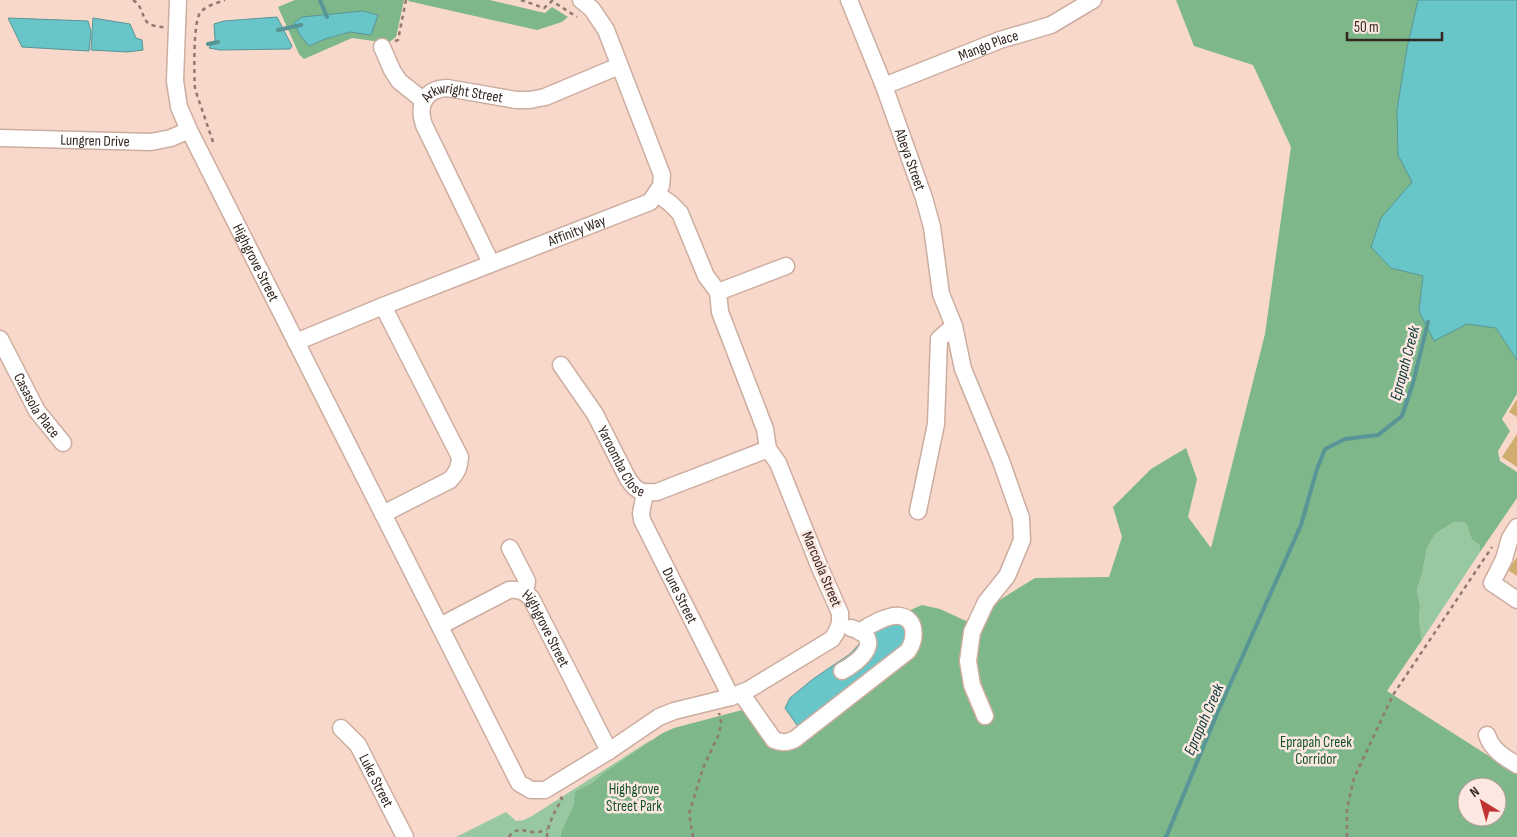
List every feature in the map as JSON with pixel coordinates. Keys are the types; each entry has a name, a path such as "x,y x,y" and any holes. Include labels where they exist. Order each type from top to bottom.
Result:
{"street":[{"name":"Highgrove Street","path":"178,0 175,81 180,107 188,130 519,783 532,790"},
{"name":"Abeya Street","path":"848,0 884,86 924,198 932,227 941,294 954,326 963,369 1001,461 1021,518 1022,540 1008,576 986,602 972,632 968,661 972,685 984,716"},
{"name":"Mango Place","path":"884,86 1000,40 1051,25 1093,0"},
{"path":"585,2 606,30 662,175 661,186 657,194"},
{"path":"382,47 399,81 424,101"},
{"name":"Arkwright Street","path":"491,263 424,125 420,110 424,101 437,88 447,88 516,100 530,100 545,97 619,66"},
{"name":"Lungren Drive","path":"0,138 152,142 171,138 188,130"},
{"name":"Affinity Way","path":"296,342 491,263 650,202 657,194"},
{"name":"Marcoola Street","path":"532,790 545,790 609,751 659,717 674,711 732,700 832,639 841,621 840,613 778,463 768,449 766,430 720,312 718,292 706,276 680,213 657,194"},
{"path":"718,292 786,266"},
{"path":"382,514 450,480 460,466 460,457 383,306"},
{"path":"918,511 936,424 939,339 954,326"},
{"name":"Casasola Place","path":"0,339 37,411 63,443"},
{"name":"Yaroomba Close","path":"561,365 595,414 628,479 635,488 645,493 657,492 768,449"},
{"name":"Dune Street","path":"645,493 641,513 642,520 732,700 774,740 788,743 795,739 908,651 914,638 910,623 906,618 900,616 893,616 868,626 860,632"},
{"path":"1517,527 1510,538 1501,566 1492,584 1517,600"},
{"path":"510,548 527,581 525,592"},
{"name":"Highgrove Street","path":"440,626 509,590 525,592 531,598 609,751"},
{"path":"839,626 860,632 867,639 868,644 867,651 853,665 842,671"},
{"name":"Luke Street","path":"341,728 358,745 405,837"},
{"path":"1487,735 1497,752 1517,765"}],"path":[{"path":"133,0 139,5 143,18 147,23 155,27 177,27"},
{"path":"213,145 195,89 196,29 199,14 204,9 224,0"},
{"path":"382,47 398,40 406,0"},
{"path":"522,0 544,8 552,1 578,18 585,2"},
{"path":"1348,837 1347,809 1354,778 1393,695 1507,546"},
{"path":"693,837 689,814 703,768 719,734 722,722 719,712 732,700"},
{"path":"547,837 553,814 562,800 553,785"},
{"path":"508,837 522,830 539,832 548,830"}],"green space":[{"path":"295,0 404,0 396,37 388,43 352,38 304,59 299,54 278,7","holes":["363,11 378,15 371,34 351,32 325,39 309,46 302,17"]},
{"path":"409,0 490,0 545,13 552,7 568,17 562,22 537,30"},
{"name":"Eprapah Creek Corridor","path":"1176,0 1418,0 1407,48 1397,110 1398,155 1413,182 1381,218 1391,268 1423,276 1419,311 1467,324 1496,328 1517,360 1517,394 1502,419 1510,431 1498,451 1500,461 1517,472 1517,498 1480,552 1480,545 1472,540 1466,523 1454,522 1435,534 1427,548 1417,589 1422,640 1387,691 1517,774 1517,837 561,837 561,833 574,805 575,792 592,783 661,734 674,728 746,709 780,748 793,749 910,655 906,612 922,605 940,609 966,621 1035,578 1109,577 1122,537 1113,507 1151,469 1186,448 1197,479 1188,517 1211,548 1265,334 1291,147 1253,65 1194,46"},
{"path":"1454,522 1466,523 1472,540 1480,545 1480,552 1422,640 1417,589 1427,548 1435,534"},
{"name":"Highgrove Street Park","path":"651,740 700,837 456,837 506,812 516,821 524,820"}],"water":[{"path":"1418,0 1517,0 1517,360 1496,328 1467,324 1434,341 1419,311 1423,276 1391,268 1371,247 1381,218 1412,182 1398,155 1397,110 1407,48"},
{"path":"363,11 378,15 371,35 350,32 309,46 300,35 294,23 302,17"},
{"path":"277,17 292,46 290,49 220,50 209,48 215,40 214,24 224,21"},
{"path":"8,18 88,21 91,31 89,51 22,47"},
{"path":"93,18 130,24 136,38 142,40 143,50 127,52 91,50"},
{"path":"899,620 908,629 904,644 799,728 785,708 790,698 813,679 850,654 874,628"}],"building":[{"path":"1517,399 1517,417 1509,412"},
{"path":"1517,434 1517,467 1502,457"},
{"path":"1517,557 1517,576 1508,570"}],"waterway":[{"path":"320,0 327,17"},
{"path":"278,30 301,25"},
{"path":"208,44 218,42"},
{"name":"Eprapah Creek","path":"1165,837 1216,716 1301,525 1317,469 1325,449 1345,439 1378,435 1402,416 1413,383 1428,322"}]}
